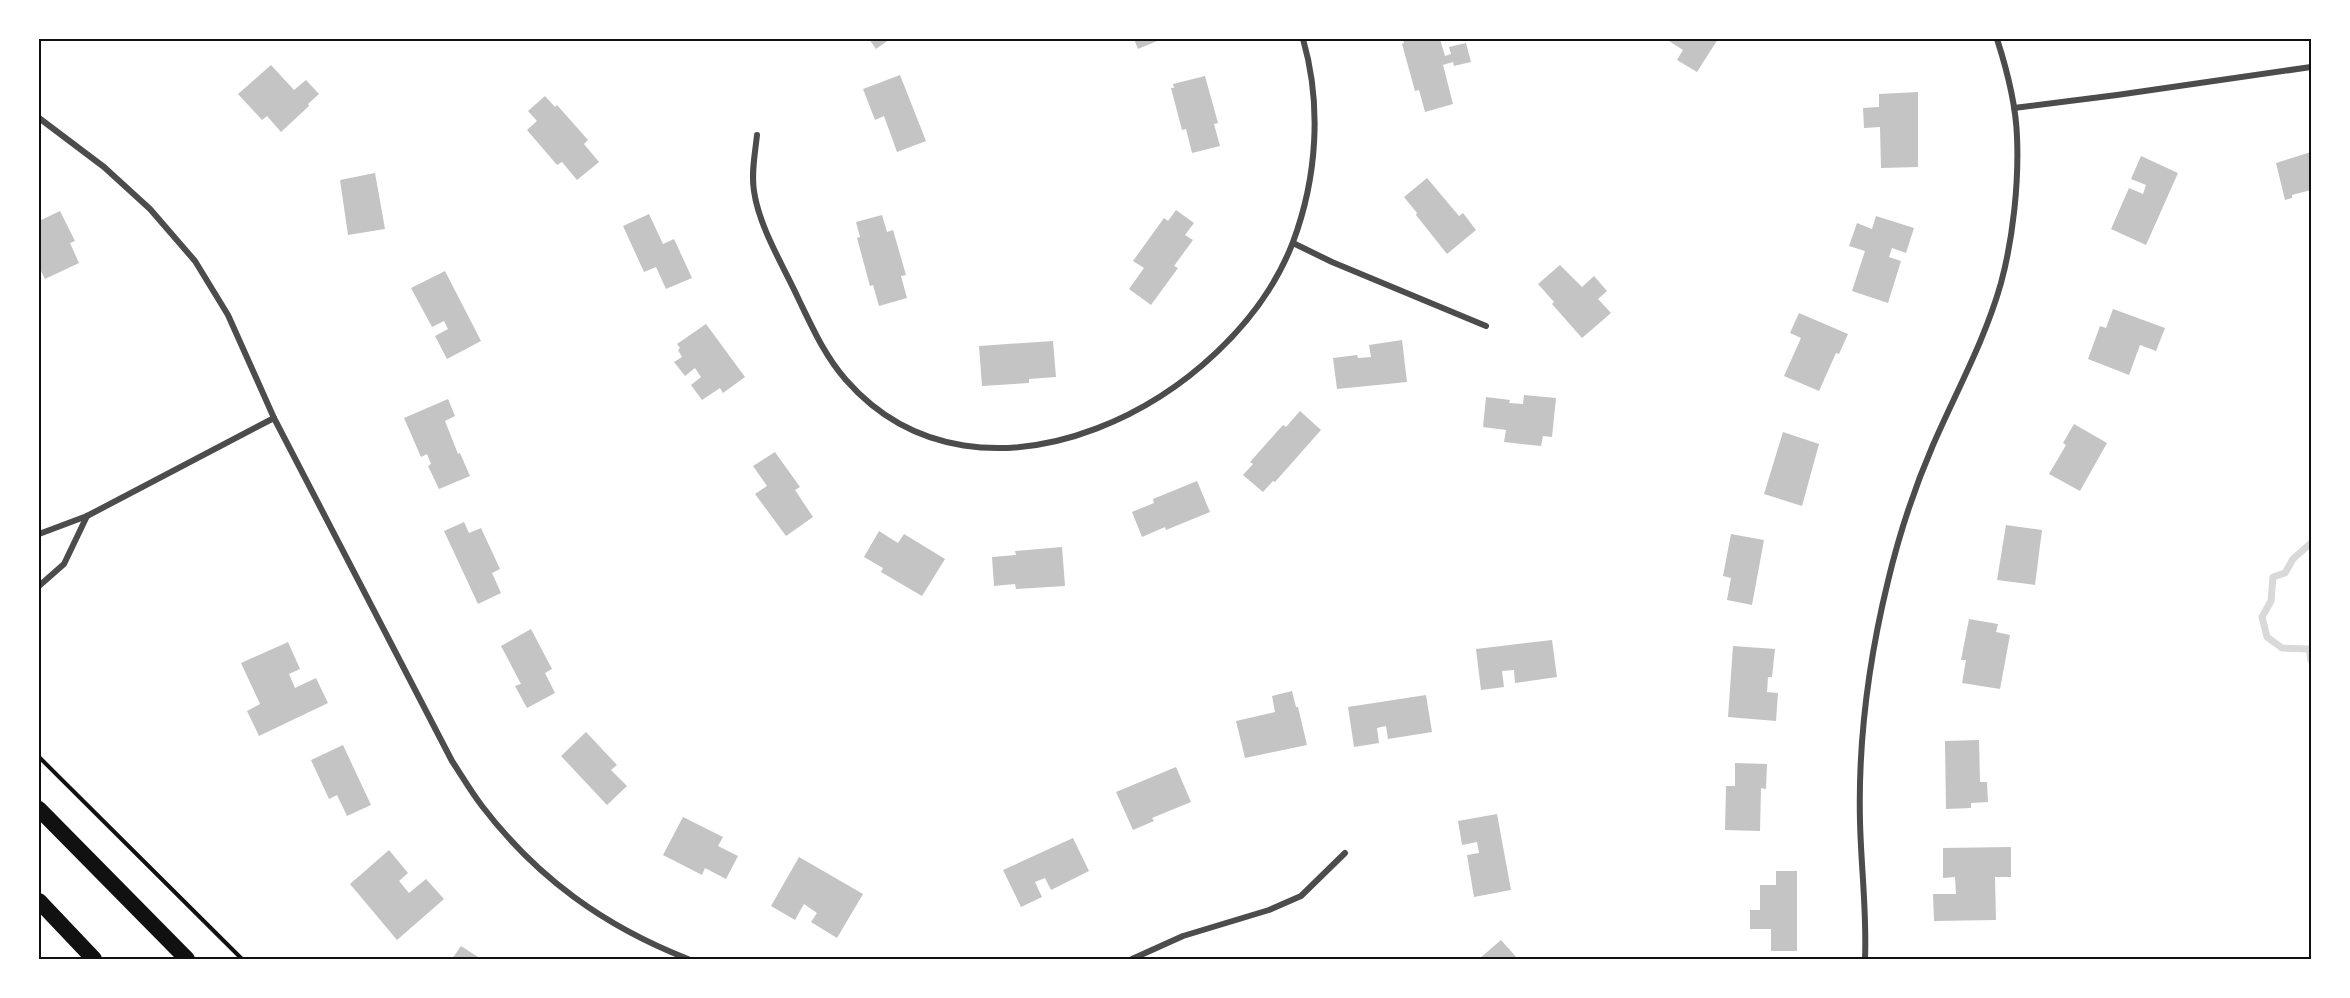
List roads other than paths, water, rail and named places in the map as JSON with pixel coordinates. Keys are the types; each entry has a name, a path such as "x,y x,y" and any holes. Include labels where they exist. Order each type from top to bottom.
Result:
{"highway":[{"path":"39,809 187,959"},
{"path":"39,901 94,959"}],"street":[{"path":"758,135 753,176 759,214 816,337 831,362 862,396 891,417 916,431 959,445 984,449 1029,446 1057,441 1116,420 1168,391 1207,361 1242,326 1273,282 1293,243 1313,161 1315,120 1312,80 1304,39"},
{"path":"1865,959 1860,765 1872,658 1888,580 1911,500 1932,447 1985,330 2001,283 2013,215 2017,137 2014,108 1997,39"},
{"path":"2014,108 2311,67"},
{"path":"39,118 104,167 150,209 195,261 228,315 274,417 452,760 481,805 518,850 558,886 605,920 688,959"},
{"path":"1293,243 1486,326"},
{"path":"39,534 87,516 274,417"},
{"path":"39,586 64,564 87,516"},
{"path":"1132,959 1183,936 1269,910 1301,896 1345,853"}],"waterway":[{"path":"2311,543 2293,559 2285,573 2273,577 2271,601 2262,617 2267,637 2282,648 2309,649 2311,660"}]}
